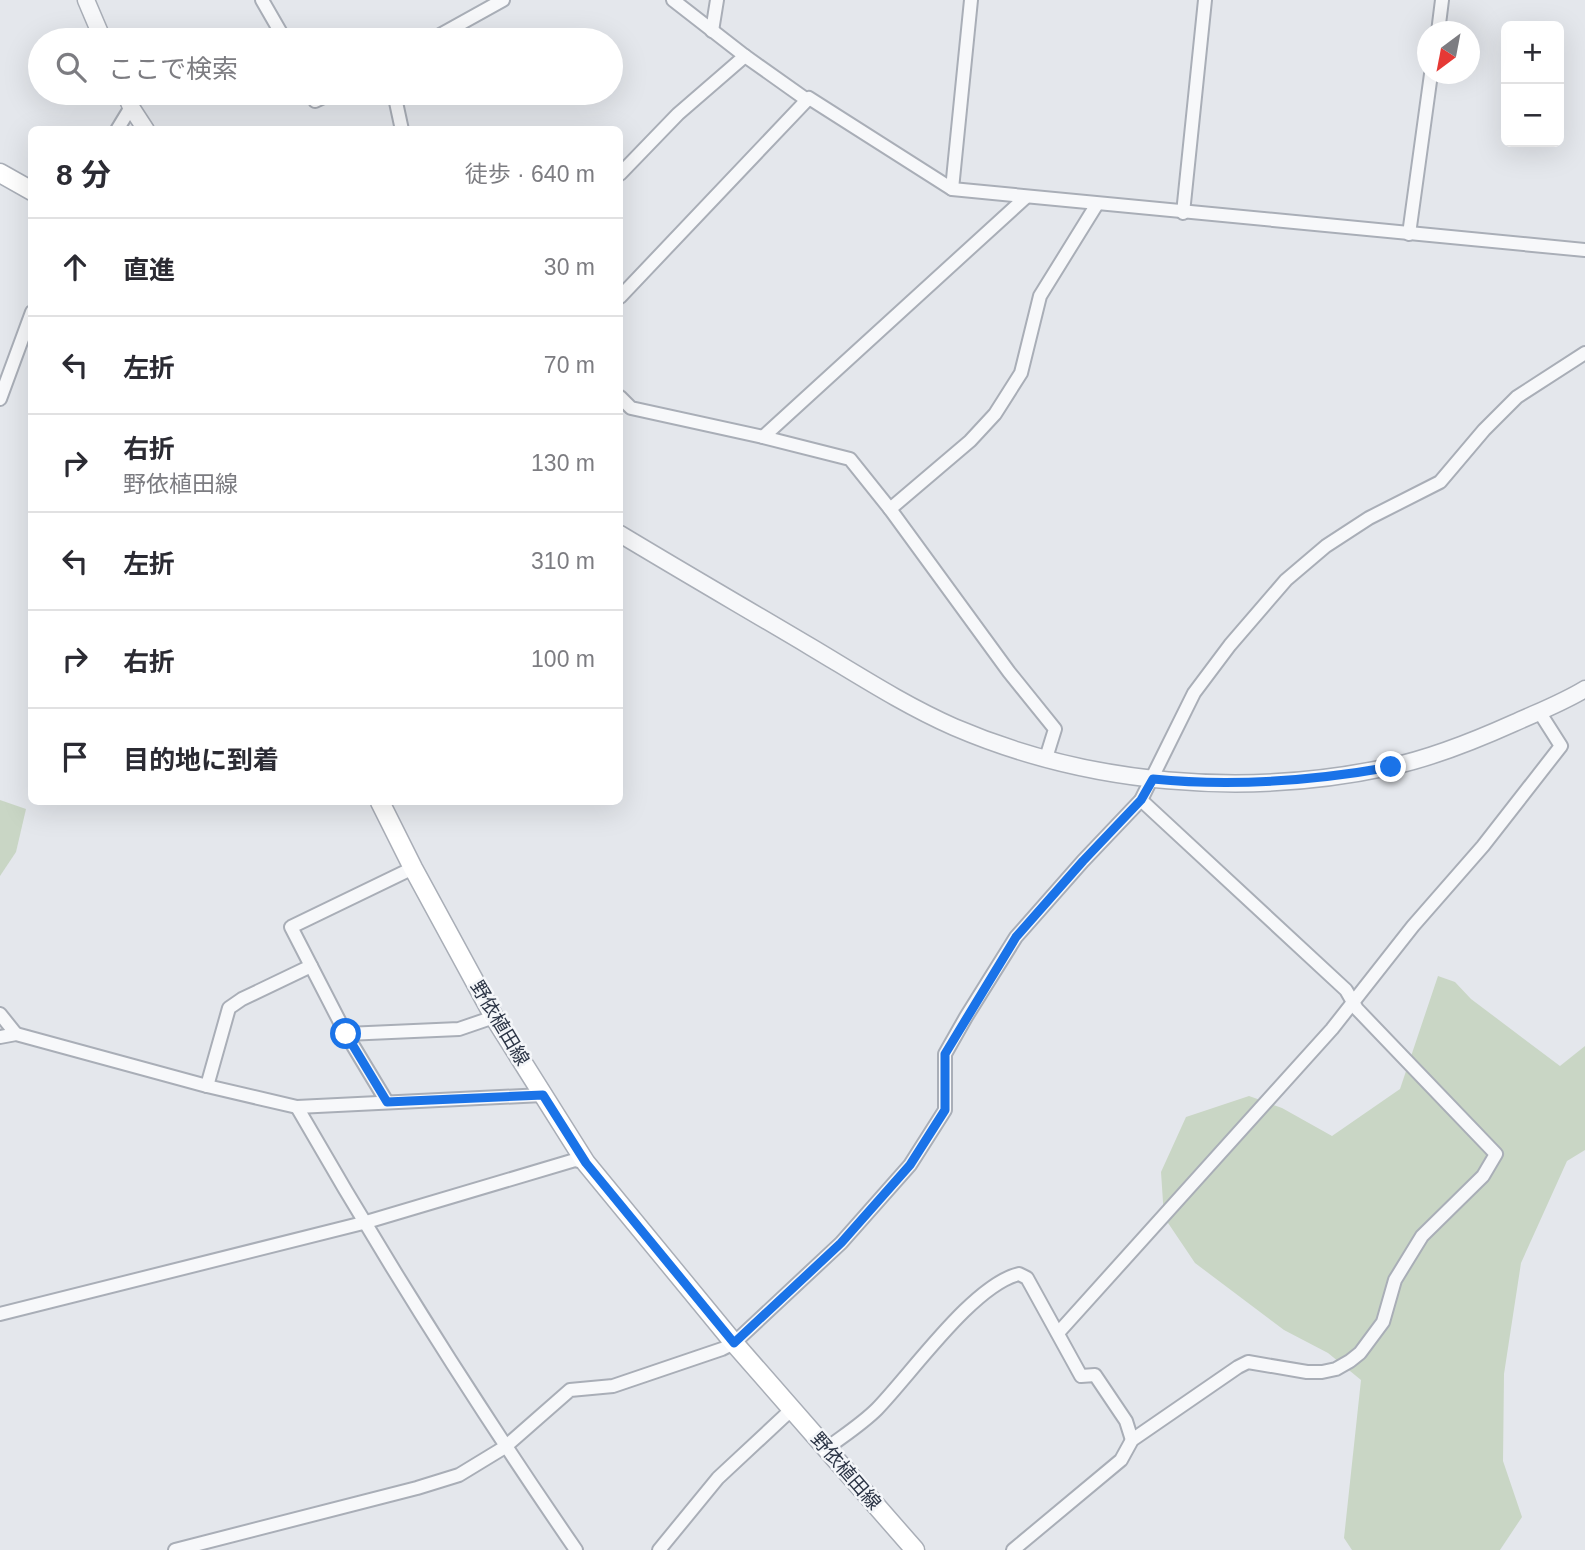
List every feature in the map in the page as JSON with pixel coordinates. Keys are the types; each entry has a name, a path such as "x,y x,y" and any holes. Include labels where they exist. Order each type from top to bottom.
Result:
{"main road":[{"path":"0,173 28,189"},
{"name":"野依植田線","path":"382,805 494,1017 586,1163 734,1343 915,1550"}],"street":[{"path":"86,0 98,28"},
{"path":"262,0 278,28"},
{"path":"453,28 503,0"},
{"path":"673,0 807,100 809,98 952,189 1585,250"},
{"path":"712,31 717,0"},
{"path":"952,189 971,0"},
{"path":"1183,213 1206,0"},
{"path":"1440,21 1443,0"},
{"path":"623,171 677,114 745,56"},
{"path":"1409,234 1430,84"},
{"path":"623,294 807,100"},
{"path":"118,126 126,105"},
{"path":"131,105 144,126"},
{"path":"397,105 401,126"},
{"path":"763,436 1026,197"},
{"path":"890,509 970,441 995,414 1021,373 1040,296 1097,204"},
{"path":"0,399 28,323"},
{"path":"176,1550 459,1475 505,1447 570,1390 613,1386 734,1343 841,1243 910,1165 945,1110 945,1054 1016,937 1141,800 1194,693 1230,645 1286,580 1325,546 1369,518 1440,482 1484,430 1517,397 1585,352"},
{"path":"623,400 631,408 763,436 850,459 890,509 1009,672 1055,729 1046,758"},
{"path":"623,416 631,408"},
{"path":"623,536 888,694 953,726 1004,746 1110,773 1153,779 1244,783 1299,780 1391,767 1540,713 1585,689"},
{"path":"1058,1333 1332,1029 1561,747 1540,713"},
{"path":"1013,1550 1121,1460 1132,1440 1248,1362 1322,1373 1350,1362 1383,1322 1395,1280 1423,1236 1483,1176 1496,1154 1352,1003 1346,990 1141,800"},
{"path":"387,1102 346,1034 292,927 413,868"},
{"path":"207,1086 229,1008 311,966"},
{"path":"0,1014 16,1034"},
{"path":"346,1034 459,1029 494,1017"},
{"path":"0,1037 16,1034 207,1086 297,1107 543,1095"},
{"path":"297,1107 363,1223 505,1447 576,1550"},
{"path":"0,1314 363,1223 575,1160 586,1163"},
{"path":"827,1448 875,1411 975,1300 1005,1277 1019,1273 1027,1278 1081,1376 1096,1375 1126,1421 1132,1440"},
{"path":"659,1550 718,1478 792,1409"}],"green space":[{"path":"0,800 26,809 16,852 0,876"},
{"path":"1438,976 1455,982 1471,999 1560,1066 1585,1046 1585,1150 1567,1161 1521,1263 1504,1374 1503,1461 1522,1517 1500,1550 1352,1550 1344,1538 1361,1380 1328,1353 1284,1330 1195,1263 1164,1217 1161,1172 1186,1117 1249,1096 1282,1108 1332,1136 1400,1089"}],"route":[{"path":"346,1034 387,1102 543,1095 586,1163 734,1343 841,1243 910,1165 945,1110 945,1054 1016,937 1141,800 1153,779 1244,783 1299,780 1391,767"}]}
